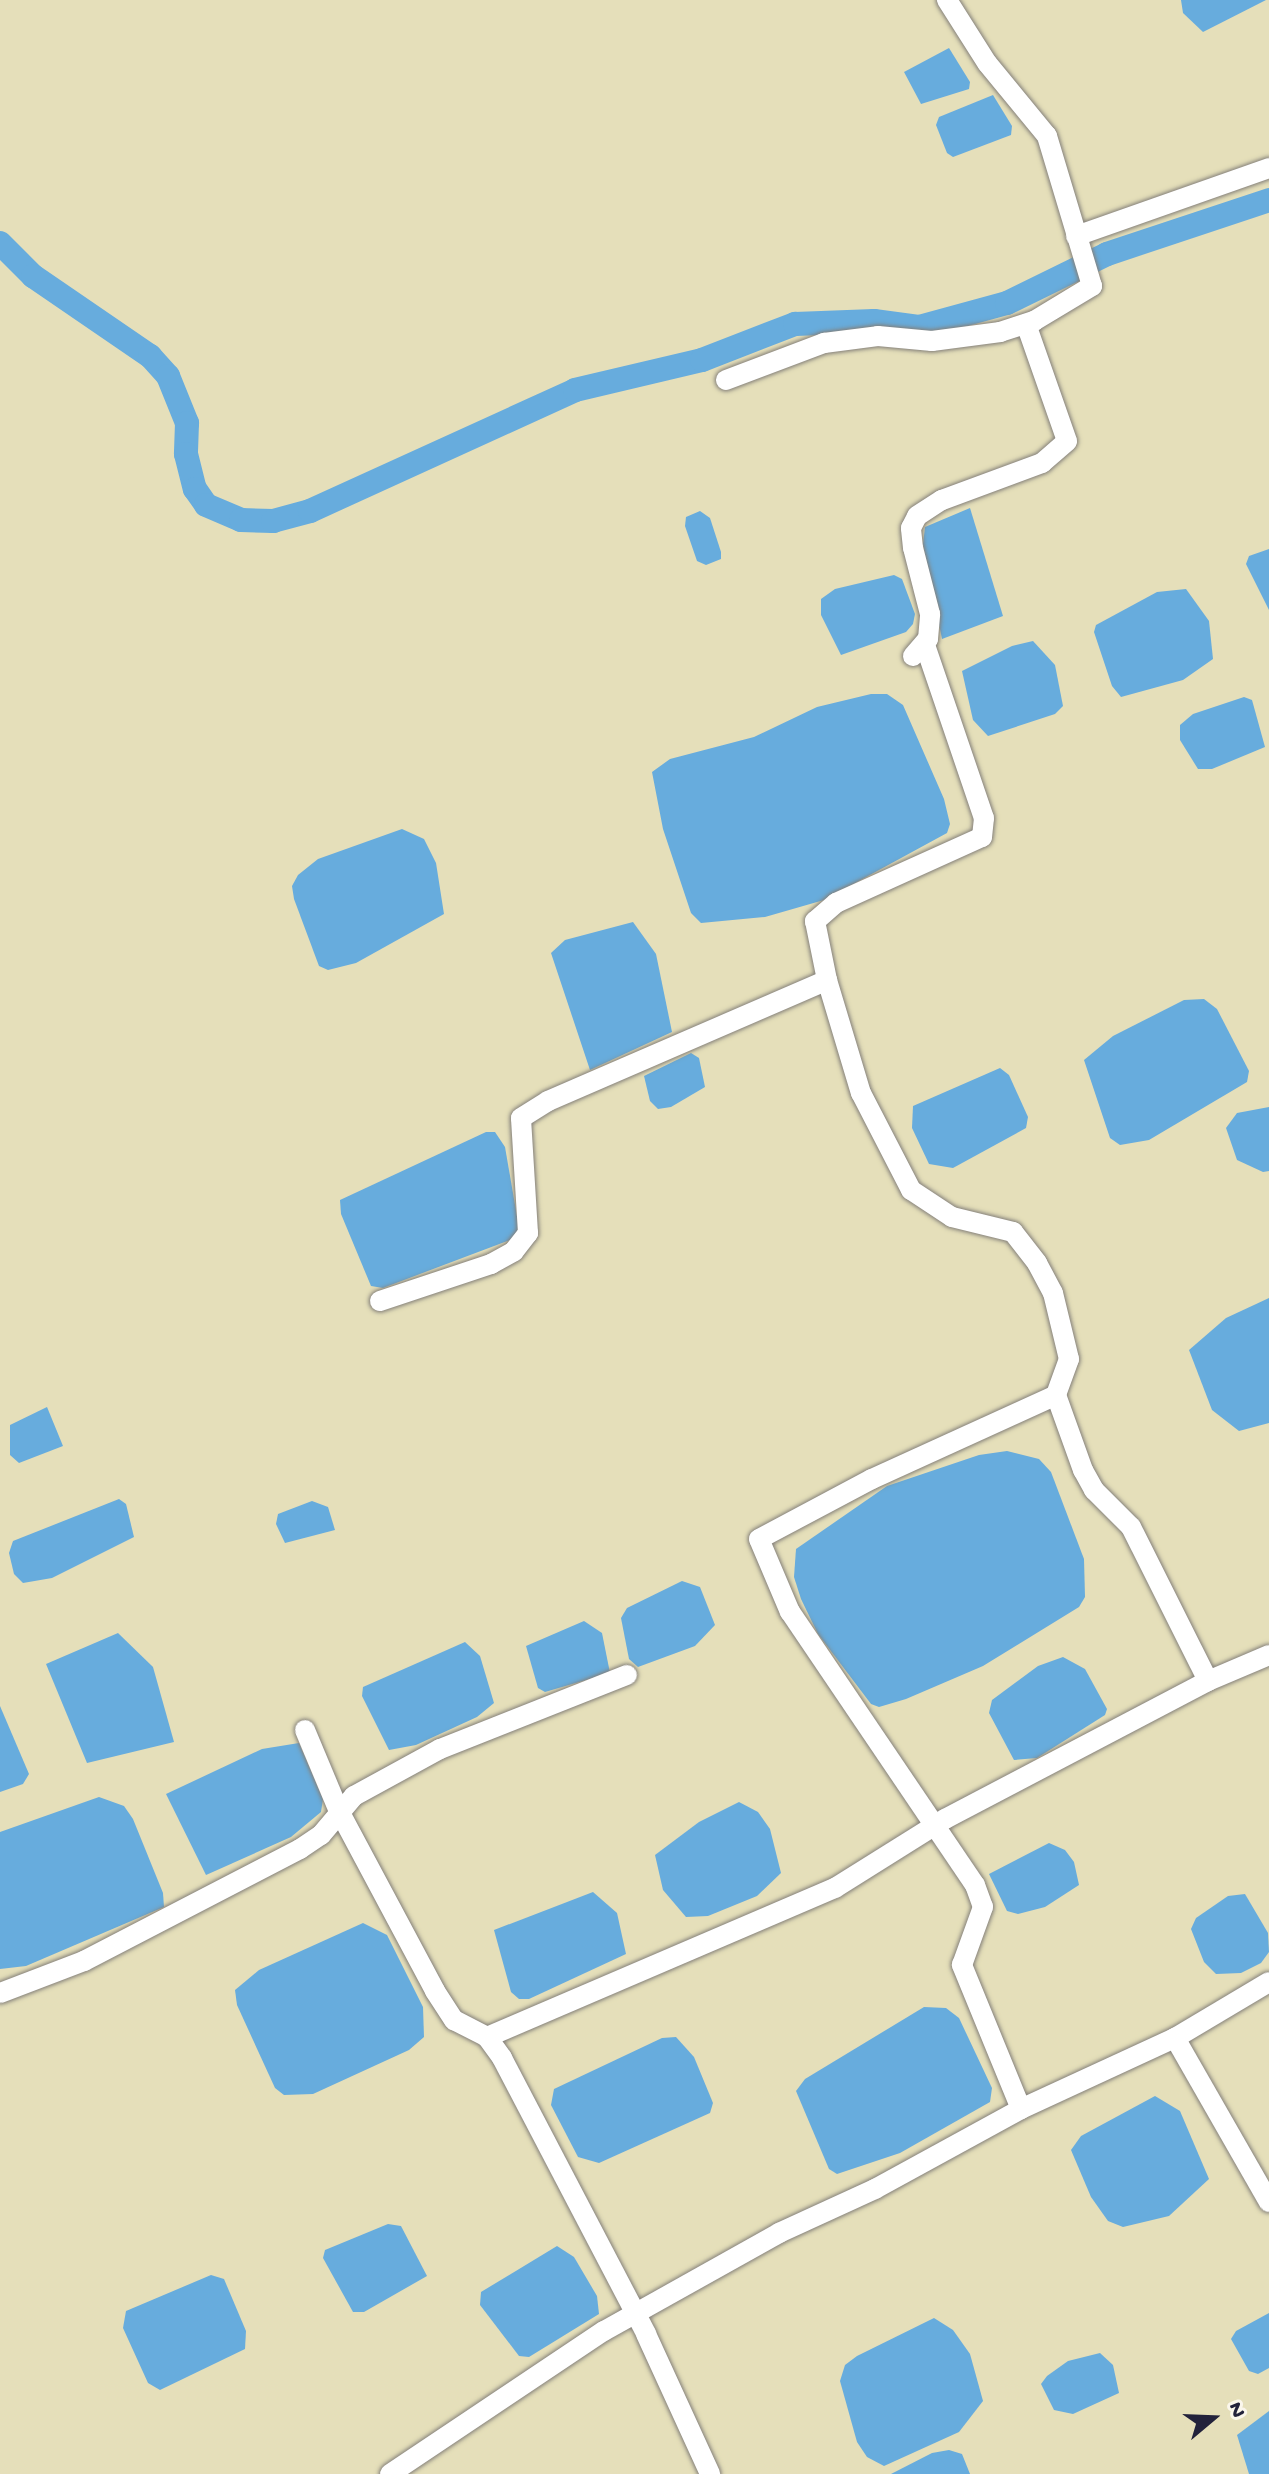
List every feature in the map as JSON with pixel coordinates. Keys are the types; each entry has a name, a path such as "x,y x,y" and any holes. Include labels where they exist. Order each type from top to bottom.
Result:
{"street":[{"path":"726,380 824,343 878,336 932,341 1026,324 1092,286 1047,136 987,63 947,0"},
{"path":"1077,241 1269,168"},
{"path":"1026,324 1067,441 1042,463 942,500 917,516 911,528 930,614 919,651 984,818 982,837 836,903 815,921 827,980 861,1093 911,1190 952,1217 1013,1232 1037,1263 1053,1293 1069,1359 1056,1395 1088,1480 1131,1527 1208,1681"},
{"path":"380,1301 491,1264 514,1251 528,1233 517,1128 521,1118 548,1101 827,980"},
{"path":"1021,2109 962,1965 983,1907 975,1885 937,1824 790,1612 759,1539 872,1479 1056,1395"},
{"path":"487,2037 835,1888 937,1824 1208,1681 1269,1655"},
{"path":"0,1993 84,1961 300,1849 321,1835 338,1809 440,1749 627,1675"},
{"path":"305,1730 338,1809 435,1991 454,2020 487,2037 635,2316 710,2474"},
{"path":"390,2474 493,2401 779,2233 875,2189 1021,2109 1175,2038 1269,1982"},
{"path":"1175,2038 1269,2202"}],"water":[{"path":"1181,0 1266,0 1203,32 1183,13"},
{"path":"949,48 970,82 969,89 921,104 904,72"},
{"path":"993,95 1012,126 1011,135 953,157 947,153 936,125 939,117"},
{"path":"970,508 1003,616 942,639 923,544 925,527"},
{"path":"700,511 710,518 721,552 721,559 706,565 697,561 685,526 686,517"},
{"path":"1269,549 1269,610 1246,564 1249,556"},
{"path":"894,575 902,579 915,614 913,624 906,632 841,655 821,615 821,599 835,589"},
{"path":"1186,589 1209,621 1213,659 1183,680 1121,697 1112,686 1094,632 1096,625 1157,592"},
{"path":"1033,641 1055,665 1063,706 1055,714 988,736 973,720 962,671 1012,646"},
{"path":"871,694 887,694 903,705 944,799 950,824 947,833 824,900 765,917 701,923 691,913 663,829 652,772 670,759 754,737 817,707"},
{"path":"1244,697 1252,700 1265,747 1212,769 1198,769 1180,740 1180,725 1193,714"},
{"path":"402,829 424,839 436,863 444,914 356,963 328,970 319,966 294,899 292,886 298,875 318,859"},
{"path":"633,922 656,954 672,1032 590,1070 551,953 565,940"},
{"path":"1204,999 1217,1009 1249,1071 1247,1082 1149,1140 1120,1145 1110,1138 1084,1060 1113,1036 1184,1000"},
{"path":"691,1053 699,1058 705,1087 671,1107 658,1109 650,1101 644,1076"},
{"path":"1000,1068 1009,1075 1028,1117 1026,1128 953,1168 929,1164 912,1128 913,1106"},
{"path":"1269,1107 1269,1171 1263,1172 1237,1160 1226,1128 1237,1113"},
{"path":"486,1132 495,1132 505,1147 519,1228 515,1238 383,1288 371,1286 341,1214 340,1200"},
{"path":"1269,1298 1269,1423 1239,1431 1212,1410 1189,1350 1226,1318"},
{"path":"47,1407 63,1446 19,1463 10,1455 10,1425"},
{"path":"1007,1451 1039,1459 1051,1472 1084,1559 1085,1597 1079,1607 983,1666 906,1699 879,1707 871,1704 818,1634 801,1599 794,1577 796,1549 887,1486 979,1455"},
{"path":"119,1499 126,1504 134,1537 52,1578 23,1583 14,1574 9,1553 13,1541"},
{"path":"312,1501 328,1507 335,1530 285,1543 276,1524 278,1514"},
{"path":"682,1581 700,1587 715,1625 695,1646 638,1667 629,1659 621,1618 627,1608"},
{"path":"584,1621 602,1633 610,1673 545,1692 538,1688 526,1646"},
{"path":"118,1633 153,1667 174,1742 87,1763 46,1664"},
{"path":"465,1642 480,1656 494,1703 477,1717 416,1745 389,1750 362,1696 363,1687"},
{"path":"1063,1657 1085,1669 1107,1709 1105,1715 1037,1758 1014,1760 989,1713 992,1700 1038,1666"},
{"path":"0,1706 29,1774 23,1784 0,1792"},
{"path":"299,1743 323,1799 321,1812 291,1837 206,1875 166,1794 262,1749"},
{"path":"99,1797 124,1806 133,1819 163,1893 164,1907 26,1966 0,1969 0,1832"},
{"path":"739,1802 758,1812 770,1829 781,1873 757,1896 708,1916 686,1917 663,1890 655,1855 699,1822"},
{"path":"1049,1843 1065,1850 1074,1862 1079,1885 1045,1907 1018,1914 1007,1911 989,1874"},
{"path":"593,1892 617,1913 626,1954 529,1999 519,1999 511,1992 494,1930"},
{"path":"1245,1894 1268,1933 1269,1952 1261,1963 1241,1973 1216,1974 1204,1962 1191,1929 1196,1918 1228,1896"},
{"path":"363,1923 387,1935 423,2007 424,2037 409,2050 313,2094 284,2095 275,2088 237,2005 235,1990 259,1970"},
{"path":"924,2007 946,2008 959,2018 992,2088 990,2102 900,2153 837,2174 829,2169 796,2091 805,2079"},
{"path":"676,2037 694,2057 713,2103 710,2113 599,2163 578,2157 551,2105 554,2089 662,2038"},
{"path":"1155,2096 1180,2111 1209,2179 1169,2216 1123,2227 1108,2221 1091,2197 1071,2150 1081,2136"},
{"path":"388,2224 401,2226 427,2276 364,2312 353,2312 323,2258 325,2250"},
{"path":"557,2246 574,2257 597,2296 599,2314 529,2357 519,2356 480,2305 481,2292"},
{"path":"211,2275 224,2279 246,2331 245,2349 160,2390 148,2383 123,2328 126,2311"},
{"path":"1269,2313 1269,2368 1258,2374 1249,2371 1231,2339 1236,2331"},
{"path":"934,2318 953,2330 970,2354 983,2401 959,2432 884,2466 867,2457 857,2442 840,2381 845,2365"},
{"path":"1100,2353 1113,2365 1119,2393 1073,2414 1054,2410 1041,2384 1047,2376 1068,2361"},
{"path":"1269,2411 1269,2474 1249,2474 1237,2435"},
{"path":"949,2450 962,2454 970,2474 891,2474 932,2453"}],"waterway":[{"path":"0,243 33,276 150,356 168,376 187,423 186,454 195,489 206,505 241,520 273,521 310,511 575,390 702,360 795,324 874,321 919,327 1007,303 1107,254 1269,200"}]}
